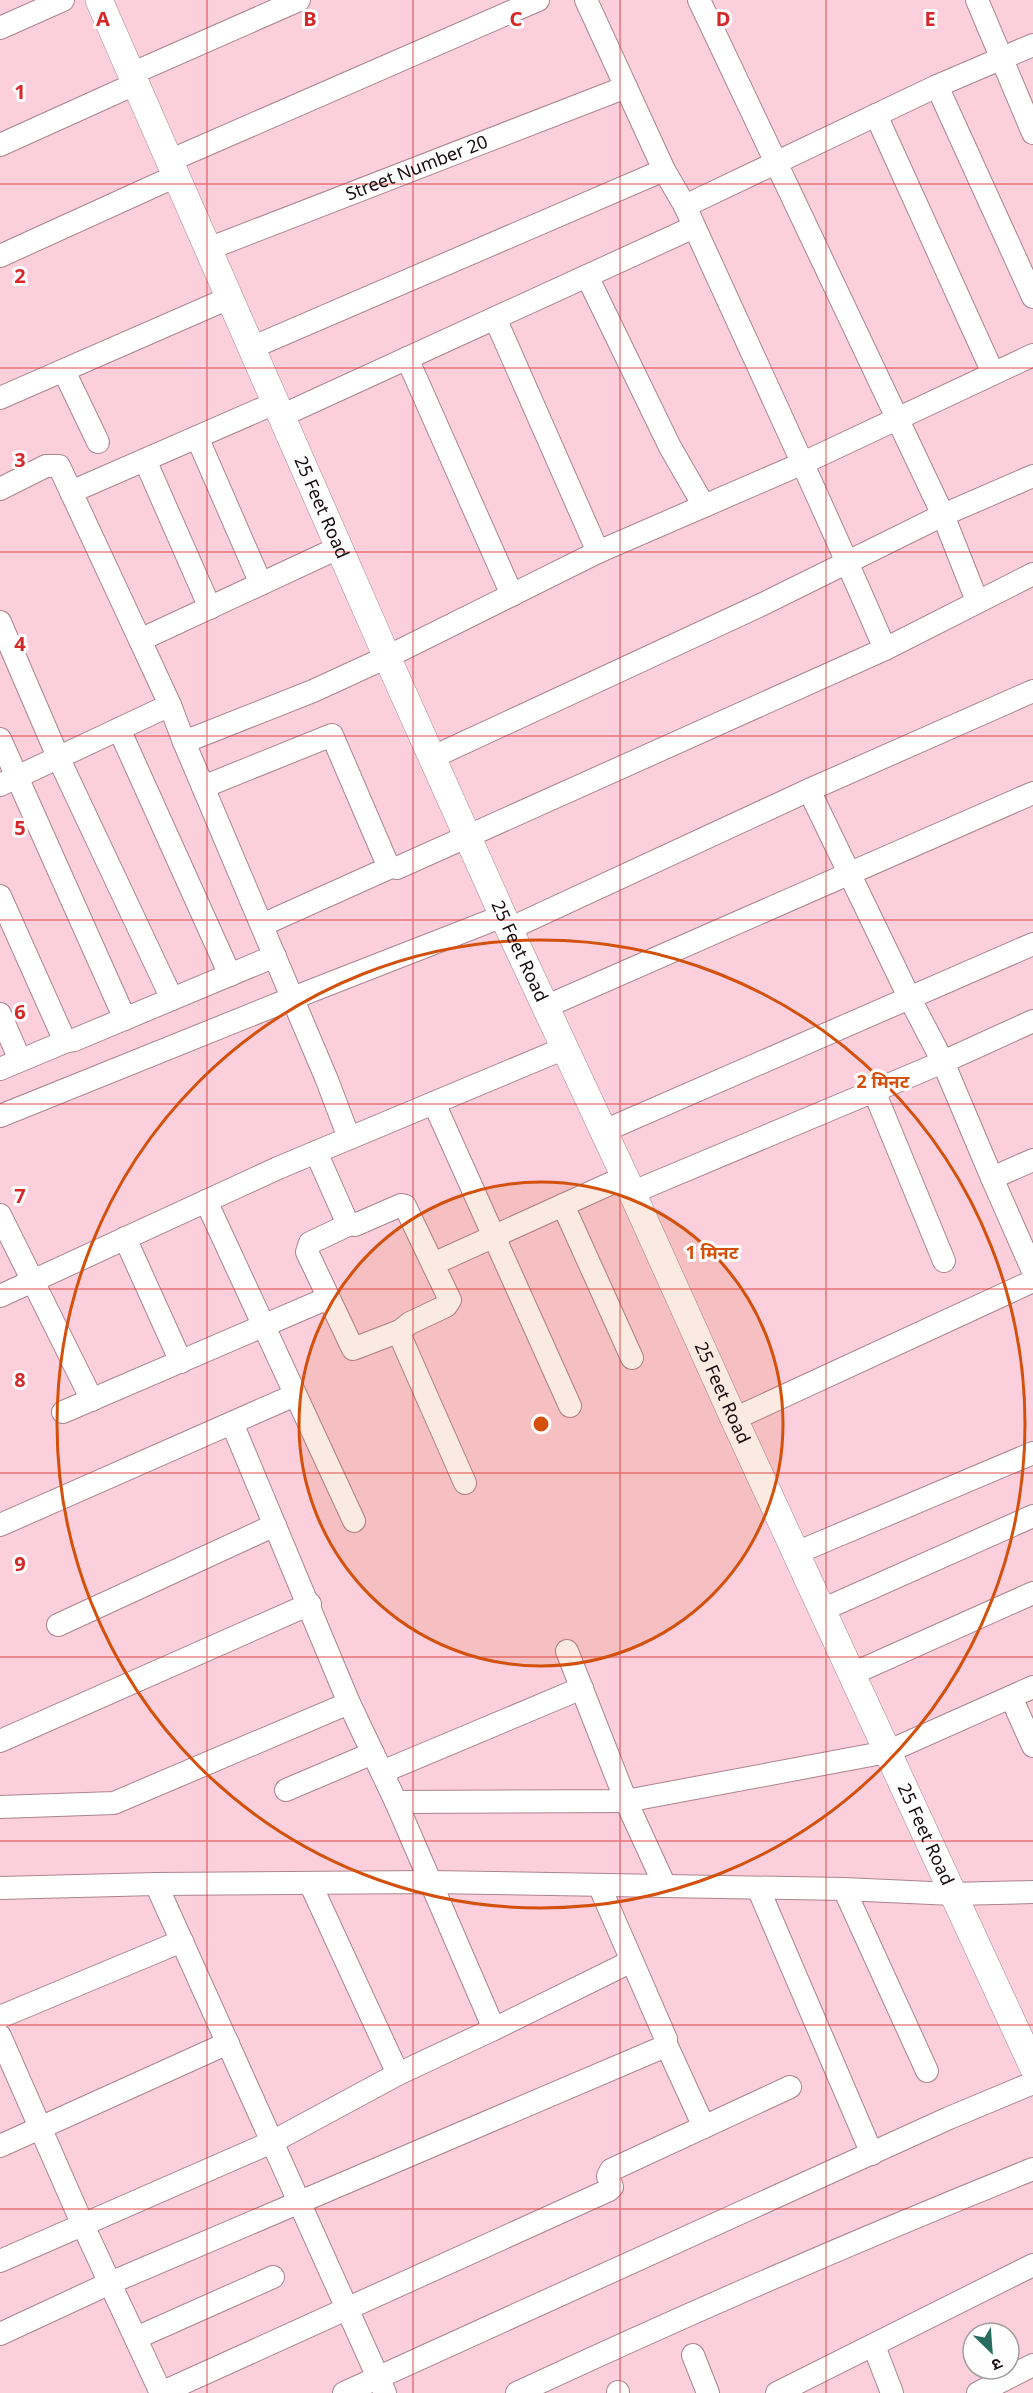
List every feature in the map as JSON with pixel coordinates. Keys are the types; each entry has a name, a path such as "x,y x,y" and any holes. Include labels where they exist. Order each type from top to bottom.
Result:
{"street":[{"path":"0,28 63,0"},
{"name":"25 Feet Road","path":"99,0 431,758 1033,2067"},
{"path":"0,144 299,0"},
{"path":"0,256 172,168 538,0"},
{"path":"586,0 664,170 685,206 801,464 848,562 885,649"},
{"path":"699,0 943,515 977,601"},
{"path":"976,0 1033,133"},
{"path":"685,206 937,86 1033,45"},
{"path":"937,86 1033,297"},
{"name":"Street Number 20","path":"208,249 626,87"},
{"path":"876,115 993,373"},
{"path":"251,348 664,170"},
{"path":"71,492 197,437 278,409 407,358 694,227"},
{"path":"587,276 670,447 704,506"},
{"path":"0,398 229,298"},
{"path":"495,318 598,552"},
{"path":"184,742 313,691 387,657 598,552 801,464 1033,355"},
{"path":"407,358 512,595"},
{"path":"64,371 98,442"},
{"path":"197,437 261,584"},
{"path":"145,460 210,608"},
{"path":"0,489 46,466 55,464 59,466 170,705 349,1138"},
{"path":"431,758 763,604 943,515 1033,476"},
{"path":"140,640 339,548"},
{"path":"262,925 391,867 397,868 467,837 885,649 1033,574"},
{"path":"0,622 58,758 172,999"},
{"path":"0,1116 293,998 506,923 1033,692"},
{"path":"8,781 170,705"},
{"path":"119,729 230,975"},
{"path":"203,787 332,735 391,867"},
{"path":"0,739 8,781 125,1019"},
{"path":"809,789 909,997 943,1062 1033,1271"},
{"path":"545,1007 850,876 1033,794"},
{"path":"0,896 67,1041"},
{"path":"604,1131 1033,944"},
{"path":"0,1014 10,1065 275,956"},
{"path":"433,1264 562,1205 628,1185 874,1091 1033,1021"},
{"path":"0,1296 316,1152 565,1048"},
{"path":"874,1091 944,1261"},
{"path":"434,1103 570,1406"},
{"path":"316,1152 346,1220 351,1224"},
{"path":"992,1178 1033,1160"},
{"path":"206,1201 354,1521"},
{"path":"401,1205 405,1206 449,1303 410,1323 400,1331 353,1349 306,1252 310,1243 351,1224 355,1225 401,1205"},
{"path":"562,1205 632,1358"},
{"path":"0,1215 92,1400"},
{"path":"125,1238 181,1362"},
{"path":"734,1419 1033,1281"},
{"path":"63,1412 328,1298"},
{"path":"400,1331 400,1338 465,1483"},
{"path":"0,1525 295,1395"},
{"path":"232,1423 350,1703 396,1802 494,2029"},
{"path":"796,1553 1033,1453"},
{"path":"822,1610 1033,1516"},
{"path":"58,1625 275,1525"},
{"path":"852,1674 1033,1593"},
{"path":"0,1742 310,1604"},
{"path":"567,1651 626,1801 665,1886"},
{"path":"396,1802 626,1801 887,1752 1033,1687"},
{"path":"286,1790 377,1762 582,1688"},
{"path":"1011,1697 1033,1746"},
{"path":"0,1807 114,1803 350,1703"},
{"path":"0,1888 156,1884 429,1882 844,1889 953,1894 1033,1892"},
{"path":"310,1883 398,2074"},
{"path":"156,1884 382,2385"},
{"path":"599,1885 666,2039 666,2044 704,2127"},
{"path":"758,1888 872,2154"},
{"path":"844,1889 927,2071"},
{"path":"0,2017 182,1941"},
{"path":"0,2261 82,2223 272,2142 398,2074 632,1961"},
{"path":"0,2036 82,2223 161,2393 609,2190 612,2187 608,2176 611,2170 790,2087"},
{"path":"0,2146 228,2043"},
{"path":"0,2334 110,2283 662,2048 666,2044"},
{"path":"344,2393 382,2385 872,2154 1033,2083"},
{"path":"517,2393 697,2310 888,2227 1033,2169"},
{"path":"777,2393 1033,2265"},
{"path":"136,2338 273,2277"},
{"path":"874,2346 892,2393"},
{"path":"693,2355 708,2393"},
{"path":"978,2393 1033,2365"}]}
